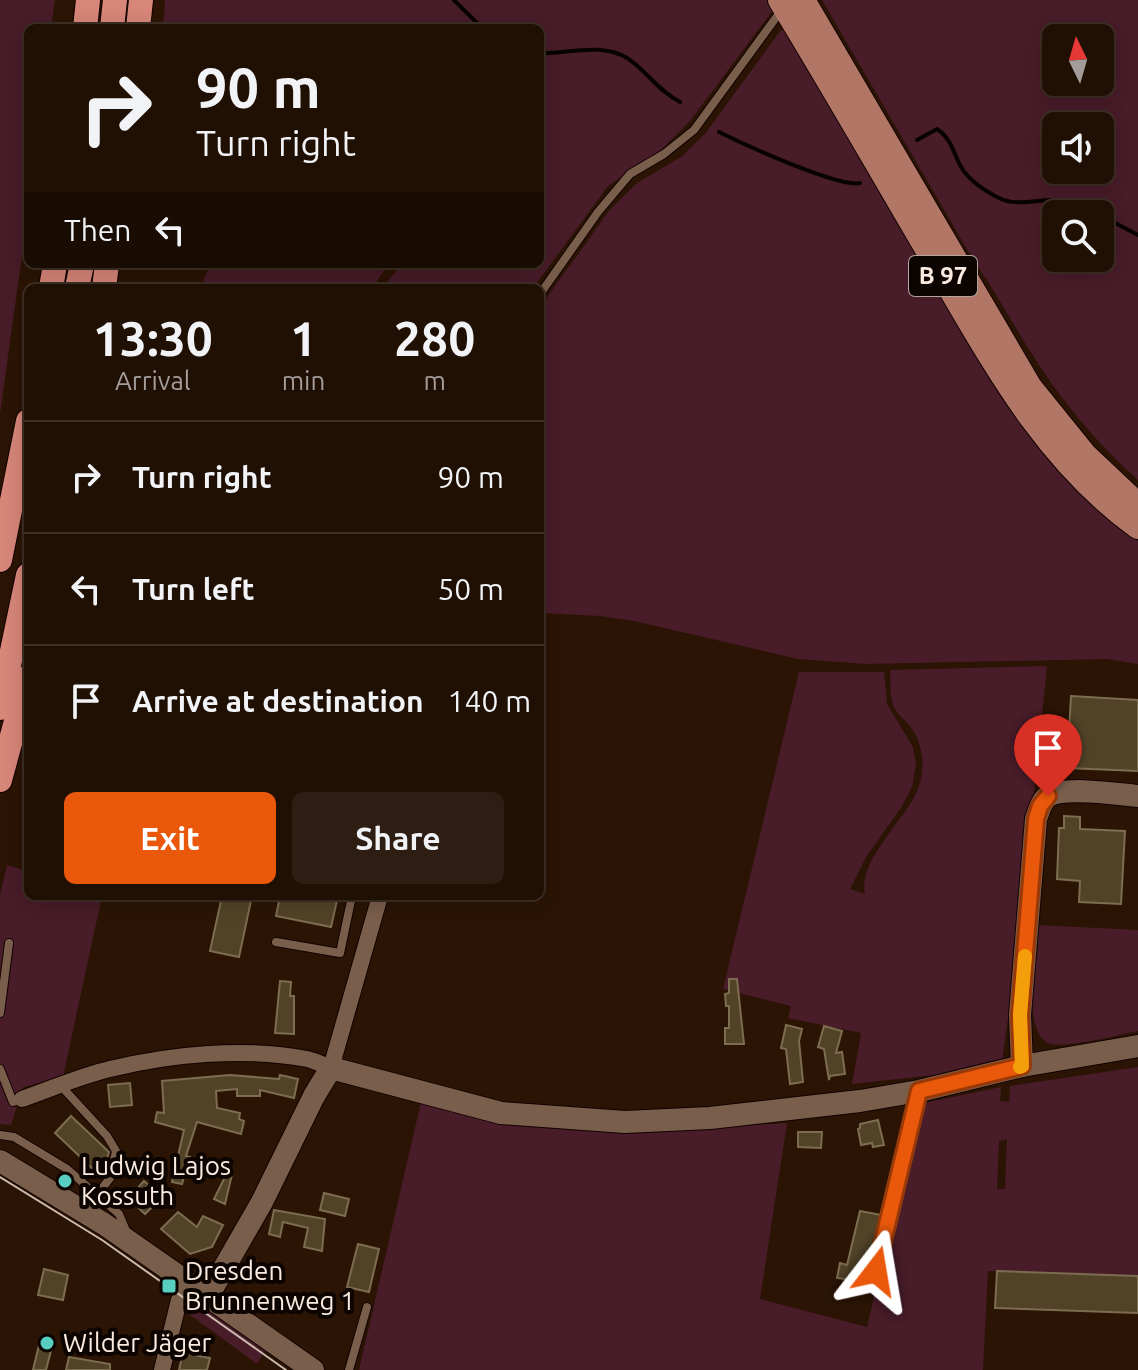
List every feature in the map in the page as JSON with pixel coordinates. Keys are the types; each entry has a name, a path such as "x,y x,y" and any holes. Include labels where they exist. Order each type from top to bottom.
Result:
{"highway":[{"path":"85,24 88,0"},
{"path":"112,24 115,0"},
{"path":"138,24 141,0"},
{"path":"0,560 24,441"},
{"path":"0,708 24,594"},
{"path":"0,780 24,692"}],"main road":[{"name":"B 97","path":"789,1 1030,387 1085,455 1138,505"},
{"name":"B 97","path":"789,1 1013,396 1071,468 1119,514 1138,527"}],"street":[{"path":"1022,1066 1020,1015 1036,819 1040,806 1048,796 1065,792 1138,796"},
{"path":"162,1370 179,1300 200,1290 262,1202 331,1068 379,900"},
{"path":"22,1099 122,1066 222,1054 269,1055 307,1059 501,1113 625,1122 710,1118 808,1109 919,1091 1022,1066 1138,1046"},
{"path":"0,1161 130,1241 313,1370"}],"lane":[{"path":"544,288 598,212 630,174 664,154 694,130 789,1"},
{"path":"276,942 340,953 351,900"},
{"path":"0,1013 9,943"},
{"path":"0,1069 13,1102 22,1099"},
{"path":"61,1086 107,1136 116,1151 110,1178 97,1195"},
{"path":"876,1271 919,1091"},
{"path":"0,1135 14,1137 67,1169 119,1214 130,1241"},
{"path":"349,1370 367,1307"}],"shaded area":[{"path":"0,0 55,0 52,24 24,24 24,241 0,414"},
{"path":"165,0 767,0 773,10 690,121 661,150 608,186 536,284 386,284 398,268 544,268 544,24 163,24"},
{"path":"822,0 1138,0 1138,480 1106,450 1064,400 994,292"},
{"path":"781,30 787,30 1081,492 1138,541 1138,664 1107,659 866,664 798,659 634,621 544,613 544,301 609,211 637,183 681,157 704,135"},
{"path":"209,268 386,268 375,284 202,284"},
{"path":"1047,666 1019,938 1002,1062 934,1075 852,1084 861,1033 788,1018 791,1006 723,989 799,672 884,672 887,704 913,747 916,765 912,787 866,857 850,889 865,894 868,868 911,802 922,775 922,758 915,733 892,703 890,670"},
{"path":"7,865 24,870 24,900 101,900 63,1077 23,1087 11,1125 0,1124 0,895"},
{"path":"1037,925 1138,930 1138,1031 1059,1045 1041,1038 1036,1026 1032,991"},
{"path":"1138,1067 1138,1275 988,1271 983,1370 359,1370 421,1102 697,1128 787,1123 760,1299 867,1327 919,1104 1001,1087 1000,1101 1009,1102 1010,1086","holes":["1007,1139 1005,1189 997,1189 999,1141"]},
{"path":"192,1296 267,1348 257,1364 182,1309"}],"building":[{"path":"1071,696 1138,700 1138,771 1067,768"},
{"path":"1064,816 1080,817 1080,829 1125,831 1121,904 1079,902 1080,881 1057,879 1059,828 1064,828"},
{"path":"221,900 251,900 239,957 210,951"},
{"path":"279,900 337,900 331,927 276,916"},
{"path":"729,979 737,979 744,1044 725,1044 729,1006 726,1006 725,994 729,993"},
{"path":"280,981 291,982 294,1034 275,1033"},
{"path":"786,1025 802,1029 799,1041 803,1082 790,1084 786,1049 781,1048"},
{"path":"824,1026 842,1031 836,1053 842,1052 845,1074 830,1076 829,1080 824,1049 818,1047"},
{"path":"230,1075 279,1079 280,1075 298,1079 294,1098 260,1090 260,1096 237,1096 237,1089 216,1091 217,1108 240,1113 239,1119 244,1121 241,1134 197,1122 186,1156 190,1157 182,1184 172,1182 184,1130 155,1122 157,1112 164,1113 162,1081"},
{"path":"130,1083 132,1105 110,1107 108,1085"},
{"path":"71,1116 109,1152 106,1162 100,1166 98,1164 93,1169 55,1133"},
{"path":"878,1120 884,1145 861,1145 860,1124"},
{"path":"798,1132 822,1132 821,1148 798,1147"},
{"path":"229,1169 233,1170 225,1204 214,1199"},
{"path":"144,1181 159,1194 153,1200 156,1203 145,1214 132,1202 137,1196 133,1193"},
{"path":"324,1193 349,1199 345,1216 320,1210"},
{"path":"274,1210 325,1219 322,1251 304,1247 308,1228 283,1222 280,1237 269,1234"},
{"path":"860,1211 881,1215 865,1282 837,1278 840,1263 847,1265"},
{"path":"178,1212 197,1227 203,1216 223,1225 212,1247 190,1254 161,1229"},
{"path":"358,1244 379,1249 369,1292 347,1287"},
{"path":"44,1269 68,1275 63,1300 38,1295"},
{"path":"997,1271 1138,1276 1138,1313 995,1308"},
{"path":"45,1336 54,1339 46,1370 33,1370 39,1345"},
{"path":"183,1353 210,1358 207,1370 179,1370"},
{"path":"69,1357 110,1364 110,1370 66,1370"}],"waterway":[{"path":"454,0 478,24"},
{"path":"544,53 595,50 617,53 634,63 680,102"},
{"path":"917,140 937,129 948,139 965,173 981,187 1006,201 1042,200"},
{"path":"719,132 812,172 849,183 860,183"},
{"path":"1114,222 1138,235"}],"tram line":[{"path":"0,1177 102,1240 286,1370"}],"slow traffic":[{"path":"1020,1067 1025,956"}],"place":[{"name":"Ludwig Lajos Kossuth","path":"65,1181"},
{"name":"Dresden Brunnenweg 1","path":"169,1286"},
{"name":"Wilder Jäger","path":"47,1343"}],"route":[{"path":"876,1271 919,1091 1022,1066 1020,1015 1036,819 1040,806 1048,796"}]}
